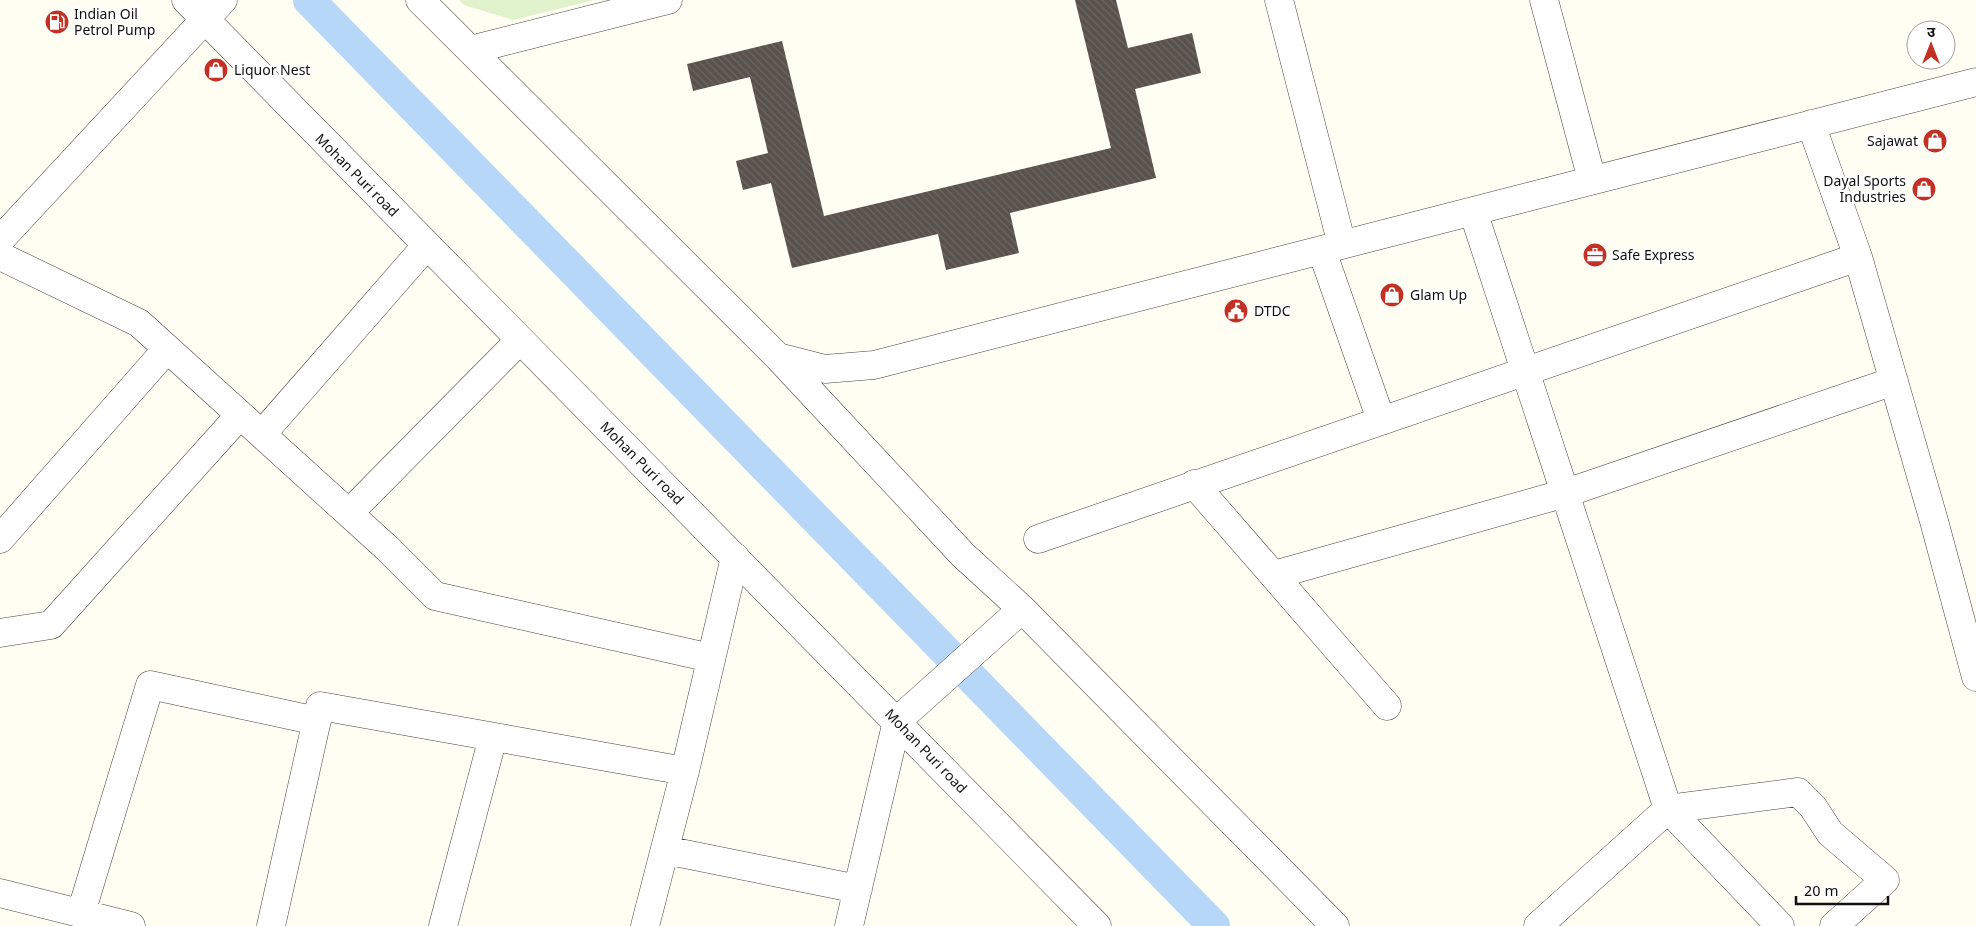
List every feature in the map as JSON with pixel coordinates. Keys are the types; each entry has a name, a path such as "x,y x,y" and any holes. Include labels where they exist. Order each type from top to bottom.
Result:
{"street":[{"path":"0,240 194,10 223,0"},
{"path":"420,0 778,357 963,556 1022,609 1335,926"},
{"path":"470,50 668,0"},
{"path":"1279,0 1332,248 1381,420"},
{"path":"1544,0 1592,180"},
{"name":"Mohan Puri road","path":"194,10 897,720 1097,926"},
{"path":"778,357 825,369 874,365 1811,124 1975,86"},
{"path":"1811,124 1858,257 1976,677"},
{"path":"1473,211 1668,809 1780,926"},
{"path":"262,434 427,245"},
{"path":"0,256 139,323 349,513 435,596 712,658"},
{"path":"1038,539 1858,257"},
{"path":"349,513 520,340"},
{"path":"0,539 167,349"},
{"path":"1274,576 1566,493 1894,381"},
{"path":"0,634 51,625 240,414"},
{"path":"1194,484 1387,706"},
{"path":"645,926 685,771 735,557"},
{"path":"849,926 897,720 1022,609"},
{"path":"81,913 150,685 317,721"},
{"path":"271,926 320,706 685,771"},
{"path":"443,926 493,737"},
{"path":"1538,926 1668,809 1798,792 1812,807 1830,833 1885,880 1834,926"},
{"path":"665,850 858,889"},
{"path":"0,893 131,926"}],"green space":[{"path":"459,0 594,0 513,20 464,5"}],"building":[{"path":"1075,0 1116,0 1128,48 1192,33 1201,73 1135,89 1156,178 1010,213 1019,253 946,270 938,234 792,268 771,183 743,190 736,161 768,153 750,77 693,91 687,64 782,41 824,216 1111,148"}],"waterway":[{"path":"309,0 1214,926"}],"place":[{"name":"Indian Oil Petrol Pump","path":"57,22"},
{"name":"Liquor Nest","path":"216,70"},
{"name":"Sajawat","path":"1935,141"},
{"name":"Dayal Sports Industries","path":"1924,189"},
{"name":"Safe Express","path":"1595,255"},
{"name":"Glam Up","path":"1392,295"},
{"name":"DTDC","path":"1236,311"}]}
